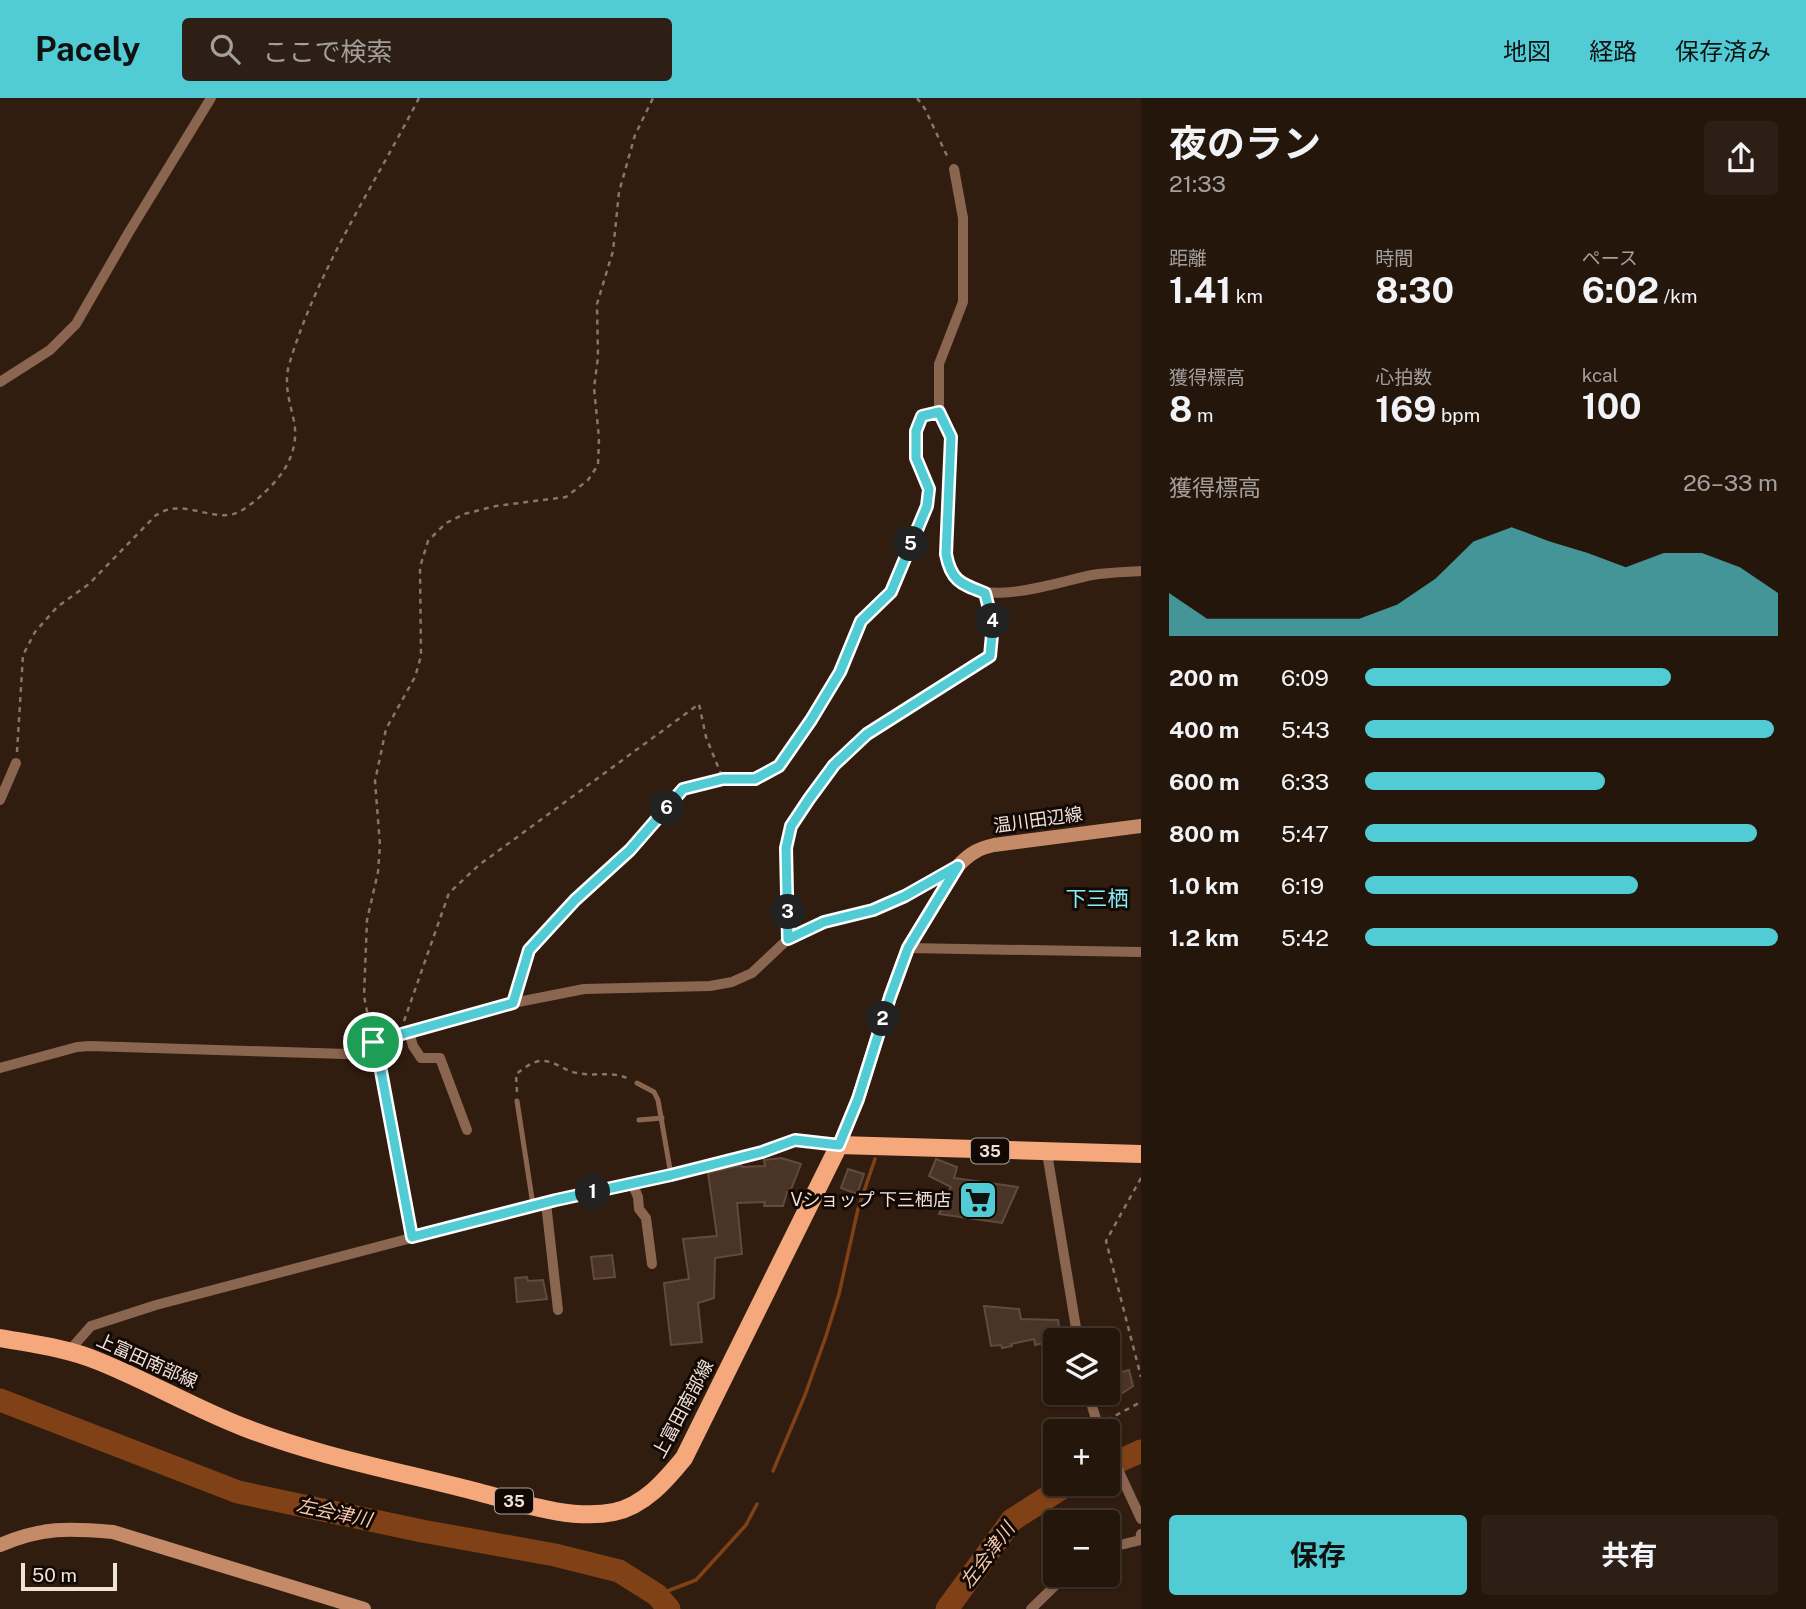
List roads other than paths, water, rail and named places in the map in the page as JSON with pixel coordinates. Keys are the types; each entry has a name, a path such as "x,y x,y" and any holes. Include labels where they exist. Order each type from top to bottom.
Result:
{"main road":[{"name":"温川田辺線","path":"839,1145 858,1099 908,948 958,866 979,848 1141,826"},
{"name":"35","path":"839,1145 1141,1154"},
{"name":"上富田南部線","path":"0,1338 69,1351 98,1361 241,1427 287,1443 583,1516 617,1512 646,1497 666,1480 684,1458 839,1145"},
{"path":"0,1545 25,1534 70,1528 113,1532 364,1609"}],"street":[{"path":"0,382 50,349 76,324 211,98"},
{"path":"954,170 963,218 963,302 939,364 939,412 951,437 946,554 949,570 960,583 985,593 1011,593 1096,574 1141,571"},
{"path":"788,939 786,848 791,826 834,765 867,734 990,656 993,624 985,593"},
{"path":"0,800 16,763"},
{"path":"513,1003 529,950 575,900 630,850"},
{"path":"412,1237 378,1055 373,1042 513,1003 584,989 709,986 732,982 752,973 788,939 824,922 873,910 905,896 958,866"},
{"path":"908,948 1141,952"},
{"path":"404,1033 421,1058 440,1058 467,1130"},
{"path":"0,1068 89,1046 378,1055"},
{"path":"69,1351 91,1326 156,1305 534,1206 762,1152 795,1140 839,1145"},
{"path":"1047,1153 1076,1328"},
{"path":"632,1183 638,1197 639,1209 646,1218 652,1264"},
{"path":"546,1203 558,1310"},
{"path":"1120,1473 1141,1519"},
{"path":"1120,1545 1140,1540 1141,1535"},
{"path":"1031,1609 1054,1587"}],"lane":[{"path":"637,1083 654,1092 658,1100 671,1175"},
{"path":"517,1101 534,1206"},
{"path":"639,1120 662,1118"}],"waterway":[{"path":"773,1471 826,1336 839,1294 858,1209 875,1159"},
{"name":"左会津川","path":"0,1400 238,1492 422,1531 555,1555 619,1571 657,1595 669,1609"},
{"name":"左会津川","path":"1120,1461 1141,1451"},
{"name":"左会津川","path":"947,1609 1012,1520 1049,1496"},
{"path":"657,1595 696,1580 746,1525 757,1504"}],"place":[{"name":"Vショップ 下三栖店","path":"978,1200"}],"district":[{"name":"下三栖","path":"1097,899"}]}
